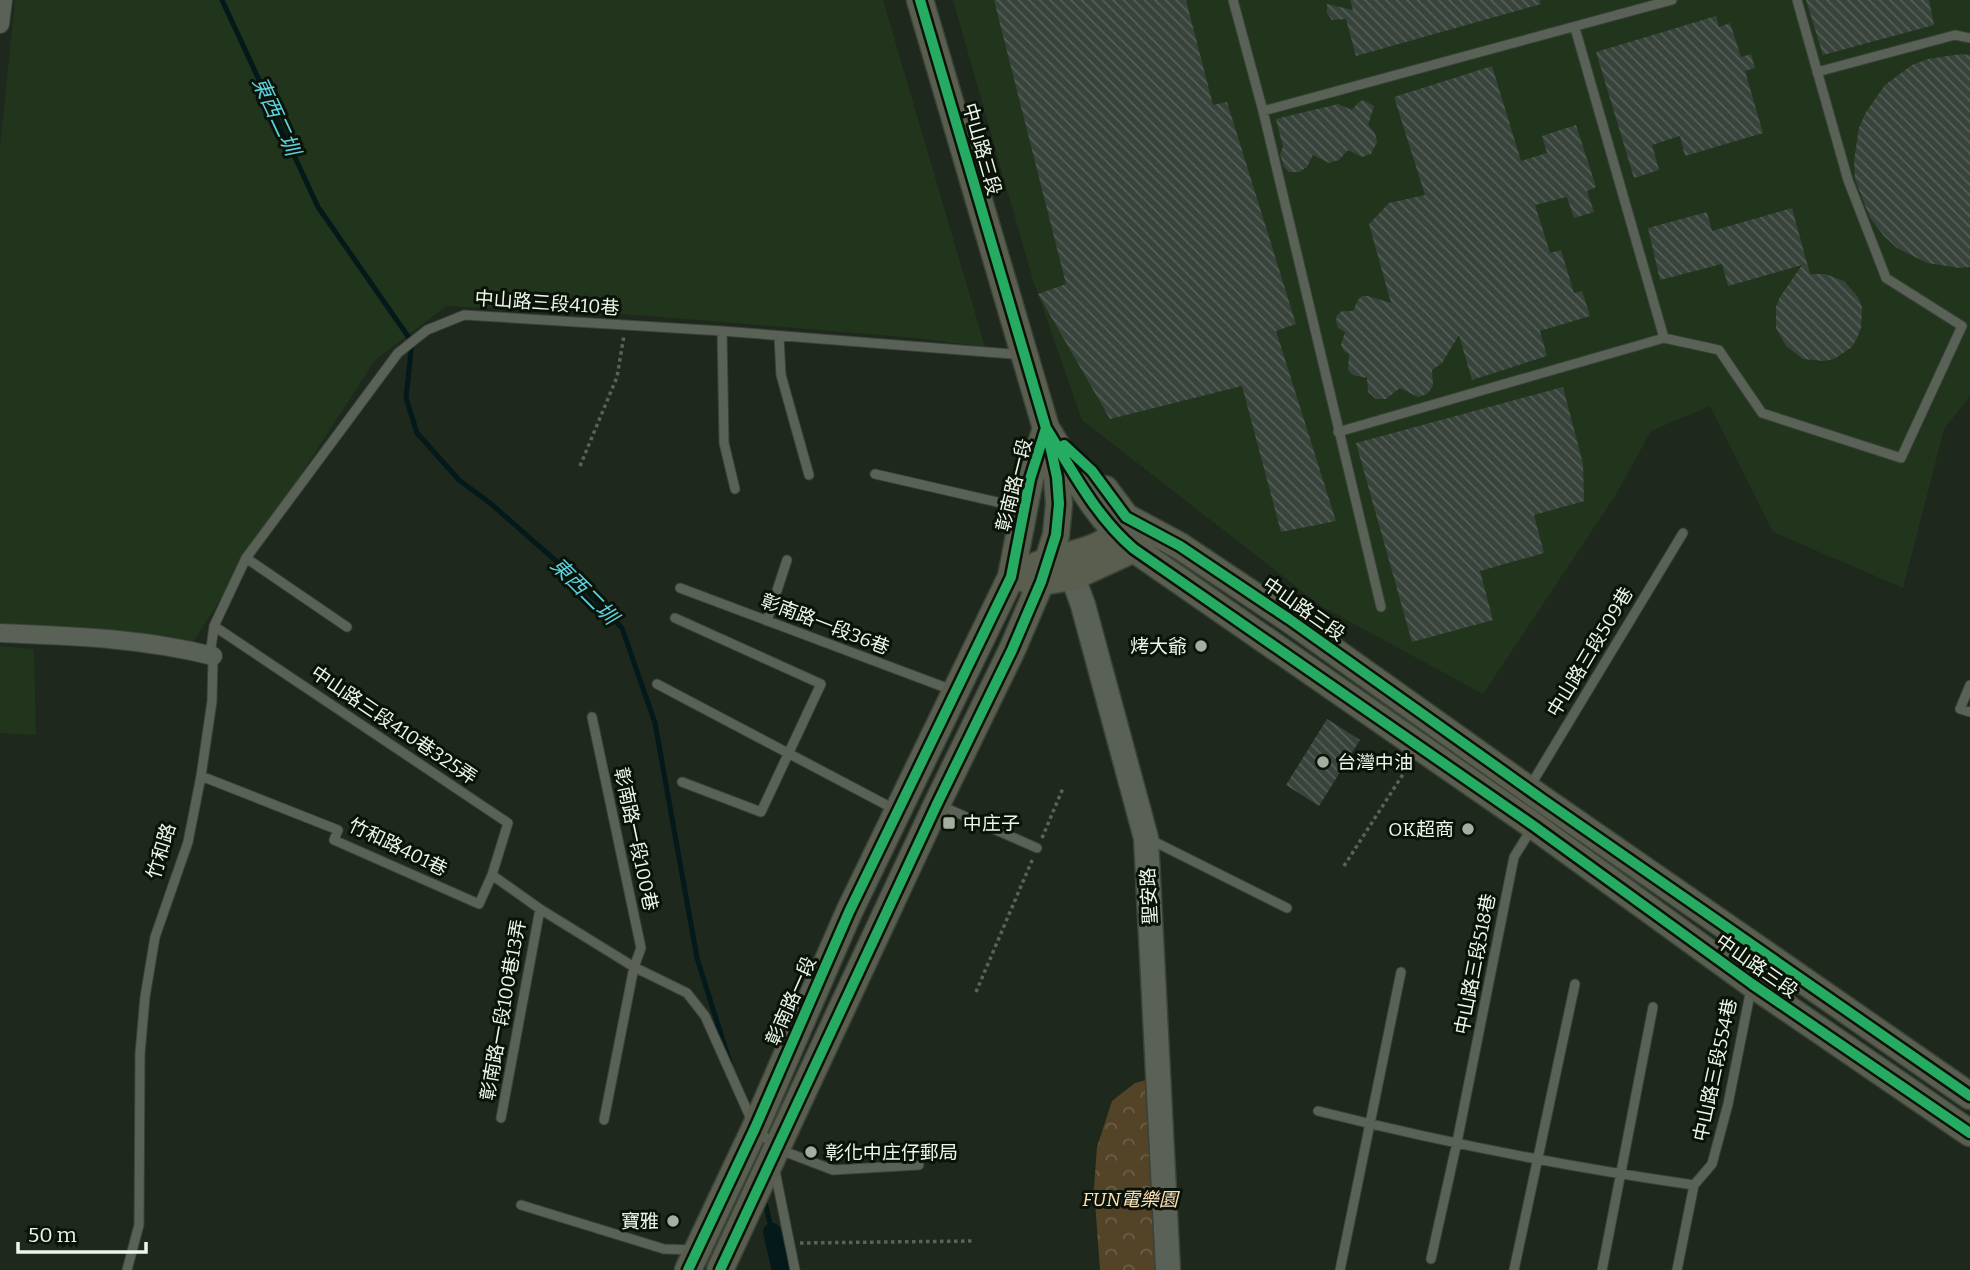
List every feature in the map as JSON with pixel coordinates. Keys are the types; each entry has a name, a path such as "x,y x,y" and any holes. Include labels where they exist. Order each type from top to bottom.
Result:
{"main road":[{"name":"中山路三段","path":"920,0 1046,428 1080,482 1131,532 1420,748 1534,826 1752,984 1970,1133"},
{"name":"彰南路一段","path":"709,1259 755,1128 838,936 1011,577 1030,479 1046,428"},
{"name":"彰南路一段","path":"709,1259 778,1149 937,804 1057,562 1057,477 1046,428"},
{"name":"中山路三段","path":"1131,532 1180,547 1289,619 1535,794 1970,1096"},
{"path":"1011,577 1057,562 1131,532"}],"street":[{"path":"0,24 3,0"},
{"name":"聖安路","path":"1057,562 1083,605 1146,838 1168,1270"},
{"path":"0,633 92,636 172,646 213,656"}],"lane":[{"path":"1233,0 1263,111 1381,607"},
{"path":"1263,111 1672,0"},
{"path":"1338,432 1664,338 1718,350 1762,413 1900,458 1962,327 1886,278 1848,180 1797,0"},
{"path":"1576,28 1664,338"},
{"path":"1817,72 1955,35 1970,38"},
{"name":"中山路三段410巷","path":"213,656 211,648 214,625 246,558 398,352 427,330 464,315 722,331 1023,355"},
{"path":"722,331 724,443 735,489"},
{"path":"779,337 781,374 809,475"},
{"path":"876,474 1025,508"},
{"name":"中山路三段509巷","path":"1535,794 1683,533"},
{"path":"246,558 347,627"},
{"path":"767,621 787,560"},
{"name":"彰南路一段36巷","path":"680,588 957,692"},
{"path":"675,618 821,684 761,812 682,782"},
{"name":"中山路三段410巷325弄","path":"214,625 508,822 492,875"},
{"name":"竹和路","path":"127,1270 138,1225 140,1054 145,997 155,937 188,842 212,701 213,656"},
{"path":"657,684 899,812"},
{"path":"1970,685 1960,709 1970,712"},
{"name":"彰南路一段100巷","path":"592,717 641,948 634,967 604,1120"},
{"name":"竹和路401巷","path":"201,776 338,830 334,839 479,904 492,875"},
{"name":"中山路三段518巷","path":"1431,1259 1514,857 1534,826 1535,794"},
{"path":"937,804 1037,848"},
{"path":"1146,838 1287,908"},
{"path":"492,875 540,909 634,967 687,993 705,1016 755,1128 778,1149 833,1170 919,1165"},
{"name":"彰南路一段100巷13弄","path":"501,1118 540,909"},
{"name":"中山路三段554巷","path":"1676,1270 1694,1185 1712,1164 1728,1104 1752,984 1768,956"},
{"path":"1340,1270 1401,971"},
{"path":"1514,1270 1575,984"},
{"path":"1602,1270 1653,1007"},
{"path":"1318,1111 1369,1124 1620,1175 1694,1185"},
{"path":"778,1149 774,1175 795,1270"},
{"path":"521,1205 664,1249 709,1259"}],"path":[{"path":"580,466 617,377 626,326"},
{"path":"1344,866 1420,748"},
{"path":"976,992 1063,788"},
{"path":"789,1243 973,1241"}],"shaded area":[{"path":"15,0 883,0 985,347 916,338 624,314 446,306 375,360 191,645 0,633 0,147"},
{"path":"953,0 1970,0 1970,396 1944,429 1903,588 1773,532 1710,406 1651,431 1615,496 1483,694 1321,606 1082,420 1032,277"},
{"path":"0,646 34,649 36,735 0,733"}],"green space":[{"name":"FUN電樂園","path":"1157,1077 1168,1270 1100,1270 1094,1188 1097,1147 1112,1101 1135,1083"}],"building":[{"path":"994,0 1186,0 1213,105 1227,102 1296,324 1276,331 1336,521 1281,532 1242,386 1110,419 1038,294 1066,284"},
{"path":"1350,0 1540,0 1541,4 1356,56 1346,19 1332,20 1327,13 1327,4 1353,10"},
{"path":"1806,0 1929,0 1934,25 1823,55"},
{"path":"1716,16 1719,27 1730,23 1741,57 1751,54 1755,68 1745,71 1763,133 1685,156 1680,136 1652,145 1659,170 1634,178 1596,52"},
{"path":"1970,55 1970,267 1960,268 1927,263 1897,248 1884,236 1870,218 1855,179 1854,161 1859,128 1866,112 1885,85 1912,65 1928,59"},
{"path":"1492,66 1521,161 1547,153 1542,136 1576,125 1596,187 1587,191 1594,212 1574,218 1567,197 1535,205 1550,253 1561,250 1574,293 1582,291 1590,316 1540,331 1547,356 1472,380 1459,335 1442,363 1432,370 1433,386 1427,394 1418,397 1400,388 1386,399 1376,399 1368,392 1367,378 1353,375 1348,370 1349,354 1341,345 1345,332 1338,328 1336,321 1337,315 1342,311 1353,311 1362,296 1391,303 1369,224 1389,203 1425,195 1394,97"},
{"path":"1363,100 1374,106 1368,125 1375,133 1377,142 1371,154 1362,157 1348,150 1339,160 1329,163 1313,155 1307,167 1299,172 1289,172 1284,167 1280,154 1283,147 1276,119 1338,104 1352,110"},
{"path":"1792,208 1810,274 1825,274 1844,281 1858,297 1862,307 1861,328 1857,338 1852,347 1834,359 1803,359 1786,346 1776,328 1776,307 1780,297 1802,265 1728,286 1722,264 1660,280 1648,228 1707,212 1712,231"},
{"path":"1563,387 1583,464 1584,501 1534,515 1544,553 1480,571 1493,620 1412,642 1356,443"},
{"name":"台灣中油","path":"1327,719 1360,740 1319,806 1286,785"}],"waterway":[{"name":"東西二圳","path":"222,0 318,207 412,342 406,398 417,433 459,480 490,503 571,574 622,628 655,723 697,958 730,1063"},
{"name":"東西二圳","path":"764,1198 772,1232"},
{"name":"東西二圳","path":"772,1232 781,1270"}],"cycle path":[{"path":"920,0 1046,428 1086,492 1120,536 1134,549 1534,826 1752,984 1970,1133"},
{"path":"688,1270 755,1128 849,912 1011,577 1030,479 1046,428"},
{"path":"720,1270 937,804 1012,650 1041,582 1056,535 1059,504 1057,477 1049,441"},
{"path":"1064,445 1092,471 1126,517 1180,546 1289,619 1542,799 1970,1096"}],"place":[{"name":"烤大爺","path":"1201,646"},
{"name":"台灣中油","path":"1323,762"},
{"name":"中庄子","path":"949,823"},
{"name":"OK超商","path":"1468,829"},
{"name":"彰化中庄仔郵局","path":"811,1152"},
{"name":"寶雅","path":"673,1221"}]}
